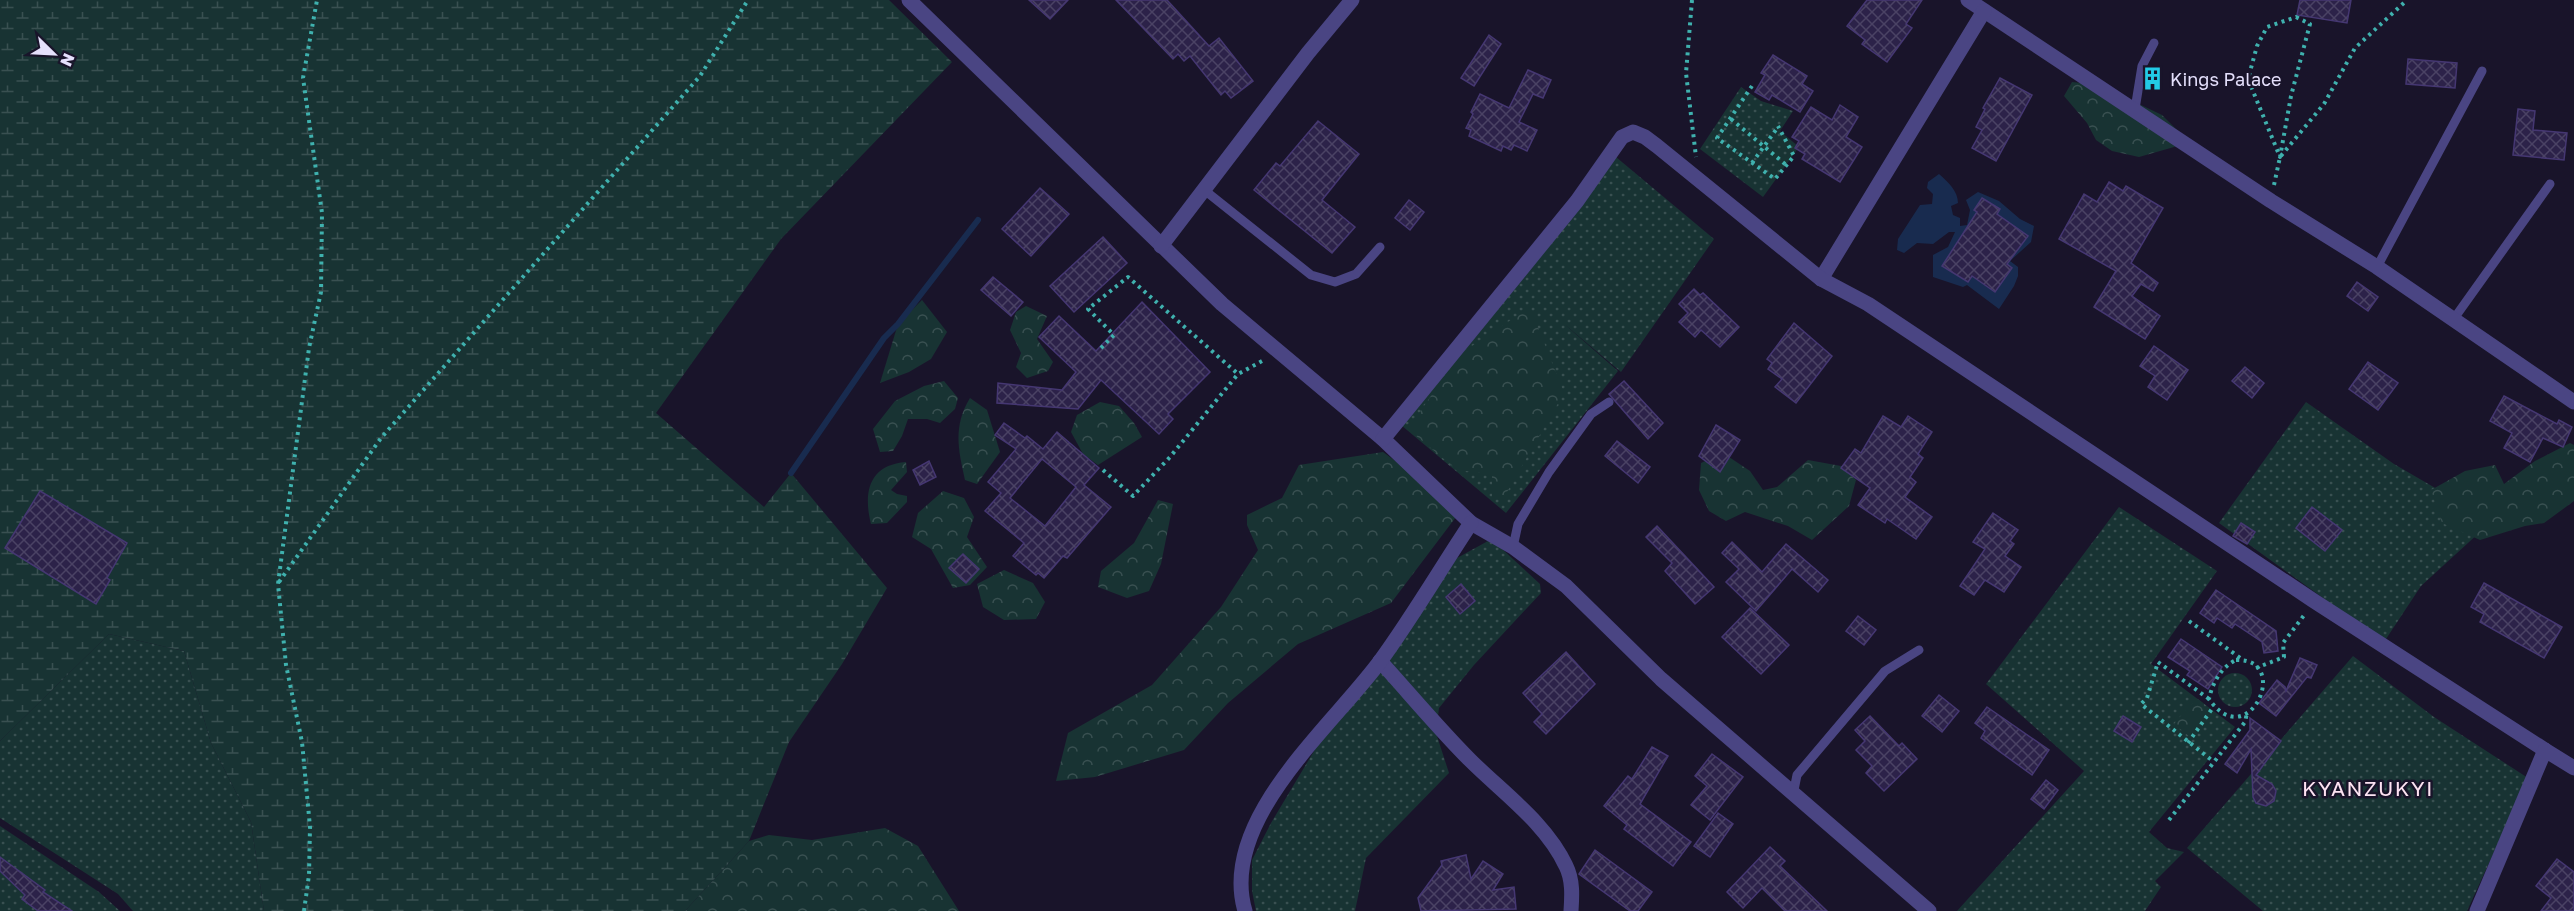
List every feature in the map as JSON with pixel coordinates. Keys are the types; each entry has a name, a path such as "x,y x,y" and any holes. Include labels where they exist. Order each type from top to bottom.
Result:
{"street":[{"path":"909,0 1222,304 1383,439 1471,523 1513,547 1566,586 1661,679 1929,911"},
{"path":"1968,0 2271,201 2377,267 2574,402"},
{"path":"1161,246 1308,53 1353,1"},
{"path":"1821,279 1984,11"},
{"path":"1383,439 1577,201 1622,137 1633,132 1646,137 1821,279 1868,304 2314,601 2574,768"},
{"path":"1245,911 1239,893 1243,855 1257,822 1290,768 1380,661 1471,523"},
{"path":"1380,661 1469,759 1519,806 1553,843 1567,867 1573,891 1571,911"},
{"path":"2477,911 2545,750"}],"lane":[{"path":"2135,109 2142,66 2154,43"},
{"path":"2377,267 2482,71"},
{"path":"2453,320 2550,184"},
{"path":"1203,189 1311,275 1335,282 1356,274 1380,247"},
{"path":"1513,547 1518,524 1548,472 1591,414 1609,402"},
{"path":"1793,795 1797,775 1885,671 1919,650"}],"path":[{"path":"304,911 309,875 310,827 302,742 286,665 278,584 309,348 321,292 322,213 303,78 317,0"},
{"path":"278,584 381,438 700,76 748,0"},
{"path":"1692,0 1686,73 1700,181"},
{"path":"2280,157 2324,104 2355,48 2407,0"},
{"path":"2271,201 2280,157 2291,96 2310,24 2296,17 2267,27 2257,46 2248,79 2280,157"},
{"path":"1752,86 1717,138 1774,179 1794,156 1778,126 1752,163"},
{"path":"1731,119 1785,164"},
{"path":"1101,348 1114,335 1088,309 1128,277 1238,374"},
{"path":"1103,470 1133,496 1170,457 1238,374 1278,353"},
{"path":"2256,668 2284,657 2283,643 2314,601"},
{"path":"2189,621 2256,668 2264,689 2256,707 2248,713 2230,715 2221,712 2209,699 2158,662 2147,698 2141,704 2214,762"},
{"path":"2209,699 2213,684 2229,663 2243,660"},
{"path":"2188,743 2214,706"},
{"path":"2169,820 2246,722 2248,713"}],"green space":[{"path":"0,0 889,0 952,62 781,239 656,413 764,507 791,473 887,588 842,664 789,742 749,841 685,911 264,911 251,822 211,743 184,651 109,634 0,741"},
{"path":"2072,82 2099,85 2162,115 2180,133 2181,145 2139,157 2112,151 2096,140 2087,123 2064,96"},
{"path":"1741,87 1761,101 1793,111 1780,131 1799,147 1763,197 1700,149"},
{"path":"1616,157 1714,239 1621,372 1563,323 1618,371 1506,513 1401,425"},
{"path":"922,300 947,332 931,359 909,372 880,383 898,324"},
{"path":"1026,306 1047,316 1037,339 1053,362 1048,371 1027,378 1016,367 1021,353 1010,330 1016,312"},
{"path":"1530,307 1564,393 1503,499 1492,496 1492,474 1457,470 1408,429 1460,354"},
{"path":"944,381 958,398 955,409 940,423 927,419 908,419 893,451 880,452 873,429 895,401 924,386"},
{"path":"970,398 987,410 1000,452 977,484 965,480 959,448 961,418"},
{"path":"1100,402 1119,406 1134,423 1142,437 1098,465 1083,454 1071,432 1077,415"},
{"path":"2306,402 2394,464 2492,521 2421,586 2384,642 2219,523"},
{"path":"2570,443 2574,445 2574,501 2544,523 2525,526 2480,540 2442,523 2431,490 2465,471 2495,465 2504,484 2535,461"},
{"path":"1383,452 1440,493 1456,517 1391,603 1298,644 1228,703 1184,750 1095,777 1056,781 1068,733 1152,685 1221,607 1258,550 1247,525 1247,515 1282,498 1299,465"},
{"path":"1723,453 1750,471 1763,490 1777,487 1808,460 1841,466 1856,480 1849,506 1812,540 1788,526 1745,512 1726,521 1709,511 1699,490 1701,463"},
{"path":"906,462 907,472 891,490 907,496 907,502 887,523 871,524 868,501 872,482 884,468"},
{"path":"943,491 964,498 974,517 967,537 987,567 970,585 953,588 931,549 912,537 918,513"},
{"path":"1158,500 1173,504 1161,564 1149,591 1127,598 1098,587 1101,571 1134,543"},
{"path":"2119,507 2217,571 2151,664 2235,727 2149,832 2167,848 2184,852 2155,881 2161,887 2145,911 1957,911 2084,771 1986,684"},
{"path":"1488,541 1501,548 1540,584 1541,593 1474,665 1439,708 1436,733 1449,773 1366,858 1355,911 1256,911 1252,891 1252,860 1271,823 1320,741 1457,558"},
{"path":"1004,570 1033,583 1045,602 1036,619 1004,620 983,607 977,584"},
{"path":"109,634 184,651 211,743 251,822 264,911 133,911 118,894 0,818 0,741"},
{"path":"2353,656 2434,717 2528,778 2467,911 2263,911 2187,848"},
{"path":"2235,673 2247,678 2252,690 2247,702 2235,707 2223,702 2218,690 2223,678"},
{"path":"2198,699 2203,703 2207,714 2190,737 2174,724"},
{"path":"0,826 99,892 120,911 0,911"},
{"path":"885,828 918,846 959,911 685,911 749,841 769,835 812,840"}],"water":[{"path":"1939,174 1956,195 1958,203 1951,206 1953,215 1960,218 1960,226 1967,225 1970,210 1966,200 1978,192 1999,201 2020,219 2034,226 2031,242 2010,261 2018,267 2018,276 1999,309 1967,285 1963,287 1933,277 1933,255 1948,247 1955,232 1949,232 1933,244 1917,243 1904,253 1897,250 1898,239 1920,205 1932,204 1933,194 1927,188 1928,182"}],"building":[{"path":"1029,0 1068,0 1050,19"},
{"path":"1116,0 1167,0 1209,46 1219,38 1253,81 1231,98 1225,91 1221,95 1190,56 1184,61 1178,54 1173,59"},
{"path":"1867,0 1922,0 1906,24 1912,28 1887,62 1862,44 1865,40 1847,26"},
{"path":"2300,0 2351,0 2347,23 2297,15"},
{"path":"1489,35 1501,44 1474,86 1461,78"},
{"path":"1773,55 1807,76 1802,84 1813,91 1800,112 1772,95 1769,100 1755,92 1765,75 1761,73"},
{"path":"2408,59 2457,63 2455,88 2406,84"},
{"path":"1528,70 1551,80 1543,98 1533,94 1519,122 1537,130 1527,151 1514,145 1511,150 1503,146 1501,151 1469,136 1471,130 1466,128 1480,94 1509,108"},
{"path":"2000,78 2032,95 1996,161 1972,148 1982,130 1976,127 1985,109 1983,108"},
{"path":"1840,105 1858,117 1846,137 1862,147 1840,182 1802,159 1805,154 1795,148 1799,141 1792,137 1811,107 1832,120"},
{"path":"2518,109 2535,111 2533,130 2567,133 2564,160 2513,155"},
{"path":"1318,121 1359,154 1322,200 1355,227 1332,253 1254,190 1276,163 1280,166"},
{"path":"2109,182 2123,191 2126,186 2163,208 2131,263 2158,283 2153,291 2141,284 2132,296 2160,316 2145,339 2094,307 2116,271 2059,239 2084,194 2097,202"},
{"path":"1040,188 1069,214 1031,256 1002,229"},
{"path":"1982,198 2000,209 1997,214 2028,236 2007,264 2012,268 1995,292 1972,276 1968,282 1942,266 1977,212 1974,210"},
{"path":"1409,200 1424,212 1410,230 1395,218"},
{"path":"1103,237 1127,263 1074,312 1050,286"},
{"path":"993,277 1023,302 1011,316 981,290"},
{"path":"2357,282 2378,297 2368,311 2347,296"},
{"path":"1694,289 1700,295 1703,293 1739,327 1720,347 1701,330 1695,337 1679,322 1688,313 1679,304"},
{"path":"1142,302 1210,372 1168,414 1173,419 1159,434 1101,380 1078,409 997,403 998,383 1062,390 1076,372 1039,337 1059,316 1096,351"},
{"path":"1794,323 1832,356 1796,403 1775,387 1782,379 1768,369 1772,363 1767,359"},
{"path":"2154,346 2188,370 2167,400 2148,387 2155,376 2140,366"},
{"path":"2368,362 2398,383 2378,410 2349,389"},
{"path":"2245,367 2264,383 2252,398 2232,381"},
{"path":"1624,381 1663,423 1648,439 1609,394"},
{"path":"2504,396 2557,424 2559,420 2572,427 2563,447 2543,438 2530,462 2504,448 2512,433 2490,421"},
{"path":"1883,416 1901,427 1908,416 1932,432 1918,454 1923,458 1910,477 1916,482 1905,497 1932,517 1916,539 1887,519 1885,523 1858,505 1870,488 1841,468 1855,449 1861,453"},
{"path":"1004,423 1025,438 1027,436 1043,449 1057,432 1099,468 1084,485 1111,507 1067,558 1063,556 1044,578 1038,573 1036,575 1013,556 1024,543 985,511 1001,493 988,482 1016,449 995,435","holes":["1042,459 1076,487 1045,526 1010,498"]},
{"path":"1716,425 1740,440 1720,472 1699,456"},
{"path":"1617,441 1650,467 1638,483 1605,456"},
{"path":"929,461 936,477 920,485 913,470"},
{"path":"40,491 127,543 107,578 110,580 96,604 5,548"},
{"path":"2312,507 2342,530 2325,551 2296,528"},
{"path":"1993,513 2018,530 2010,541 2014,544 2005,556 2021,567 2004,592 1985,580 1974,595 1960,586 1985,549 1973,542"},
{"path":"2241,523 2255,532 2247,544 2233,536"},
{"path":"1657,526 1714,587 1695,604 1665,571 1672,563 1646,537"},
{"path":"1732,542 1762,572 1786,544 1828,580 1818,592 1792,569 1756,611 1726,582 1739,569 1722,553"},
{"path":"963,554 979,569 966,583 949,568"},
{"path":"2484,583 2562,627 2544,658 2480,622 2484,614 2471,607"},
{"path":"1461,584 1475,601 1460,614 1446,597"},
{"path":"2216,590 2276,631 2278,651 2264,653 2262,642 2235,624 2232,628 2217,618 2214,623 2200,613"},
{"path":"1750,608 1789,645 1761,674 1722,637"},
{"path":"1858,616 1876,630 1864,645 1846,631"},
{"path":"2181,639 2222,667 2208,689 2187,675 2190,671 2168,657"},
{"path":"1566,652 1595,684 1546,734 1534,722 1542,714 1523,693"},
{"path":"2300,658 2317,665 2311,678 2307,677 2276,716 2259,703 2277,680 2286,691"},
{"path":"1939,695 1959,711 1942,732 1922,716"},
{"path":"1987,707 2049,750 2032,775 1981,738 1985,731 1975,723"},
{"path":"1870,716 1899,746 1902,743 1917,759 1884,791 1866,773 1872,766 1856,750 1865,741 1855,730"},
{"path":"2123,716 2141,727 2132,742 2114,731"},
{"path":"2250,718 2281,741 2256,775 2272,784 2276,791 2274,801 2266,806 2256,803 2253,797 2251,749 2237,773 2225,764 2250,730"},
{"path":"1652,747 1668,756 1640,804 1691,842 1673,866 1624,829 1627,825 1604,806 1628,776 1632,779"},
{"path":"1712,754 1743,777 1710,820 1691,805 1707,786 1695,776"},
{"path":"2046,780 2058,790 2044,809 2031,799"},
{"path":"1718,813 1733,824 1710,857 1694,846"},
{"path":"1770,847 1785,861 1780,866 1827,911 1785,911 1762,888 1743,908 1727,892"},
{"path":"1595,850 1652,892 1638,911 1630,911 1579,874"},
{"path":"1466,855 1471,879 1483,861 1503,874 1493,890 1514,887 1516,909 1421,911 1418,898 1442,865 1441,861"},
{"path":"0,857 45,890 43,892 72,911 38,911 22,899 25,895 0,871"},
{"path":"2557,859 2574,872 2574,911 2541,911 2551,898 2536,886"}],"waterway":[{"path":"791,473 884,338 898,324 978,220"}],"place":[{"name":"Kings Palace","path":"2152,79"}],"district":[{"name":"KYANZUKYI","path":"2368,788"}]}
